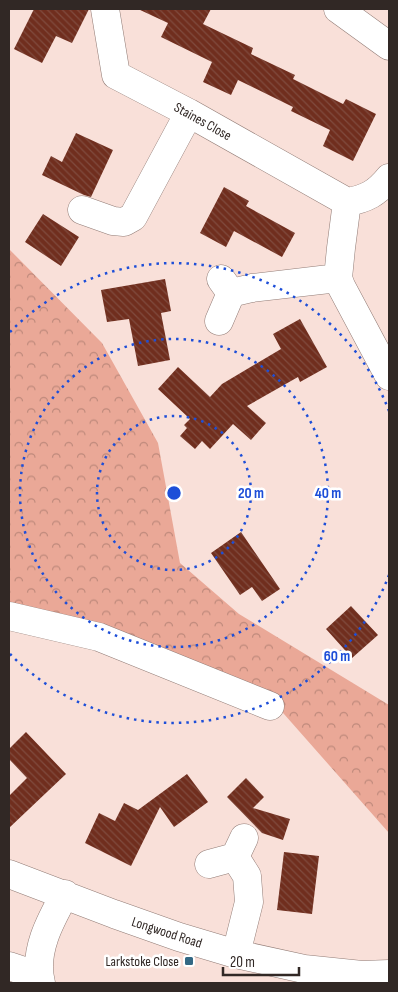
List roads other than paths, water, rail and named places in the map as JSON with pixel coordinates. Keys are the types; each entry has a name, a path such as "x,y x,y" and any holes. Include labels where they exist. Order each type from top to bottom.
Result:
{"street":[{"name":"Staines Close","path":"105,9 116,75 189,113 347,202"},
{"path":"338,9 389,46"},
{"path":"82,210 113,221 124,222 133,217 189,113"},
{"path":"389,178 372,194 362,199 347,202 338,278 389,376"},
{"path":"219,321 226,286 252,288 338,278"},
{"path":"9,616 99,637 270,706"},
{"path":"209,864 240,848 247,876 249,902 236,954"},
{"name":"Longwood Road","path":"9,874 179,937 236,954 362,979 389,974"},
{"path":"9,966 40,980 40,949 65,894"}],"place":[{"name":"Larkstoke Close","path":"189,961"}]}
